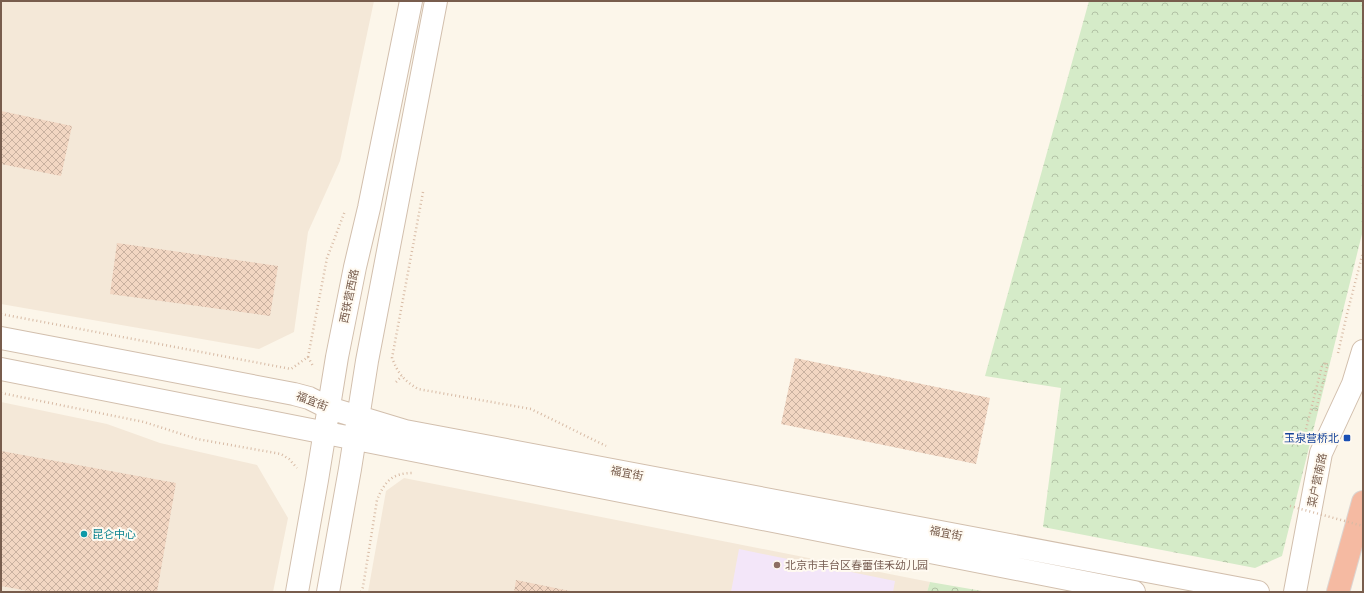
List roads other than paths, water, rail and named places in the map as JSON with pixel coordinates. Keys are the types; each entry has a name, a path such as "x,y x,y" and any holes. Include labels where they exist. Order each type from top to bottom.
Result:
{"highway":[{"path":"1338,592 1363,502"}],"main road":[{"name":"西铁营西路","path":"296,592 325,434 337,357 355,267 370,208 411,1"},
{"path":"328,592 367,361 436,1"},
{"name":"福宜街","path":"1,338 294,394 309,398 329,408 405,431 1258,592"},
{"name":"菜户营南路","path":"1295,592 1321,453 1353,384 1363,351"},
{"name":"福宜街","path":"1,370 1134,592"}],"place":[{"name":"玉泉营桥北","path":"1347,438"},
{"name":"昆仑中心","path":"84,534"},
{"name":"北京市丰台区春蕾佳禾幼儿园","path":"777,565"}]}
